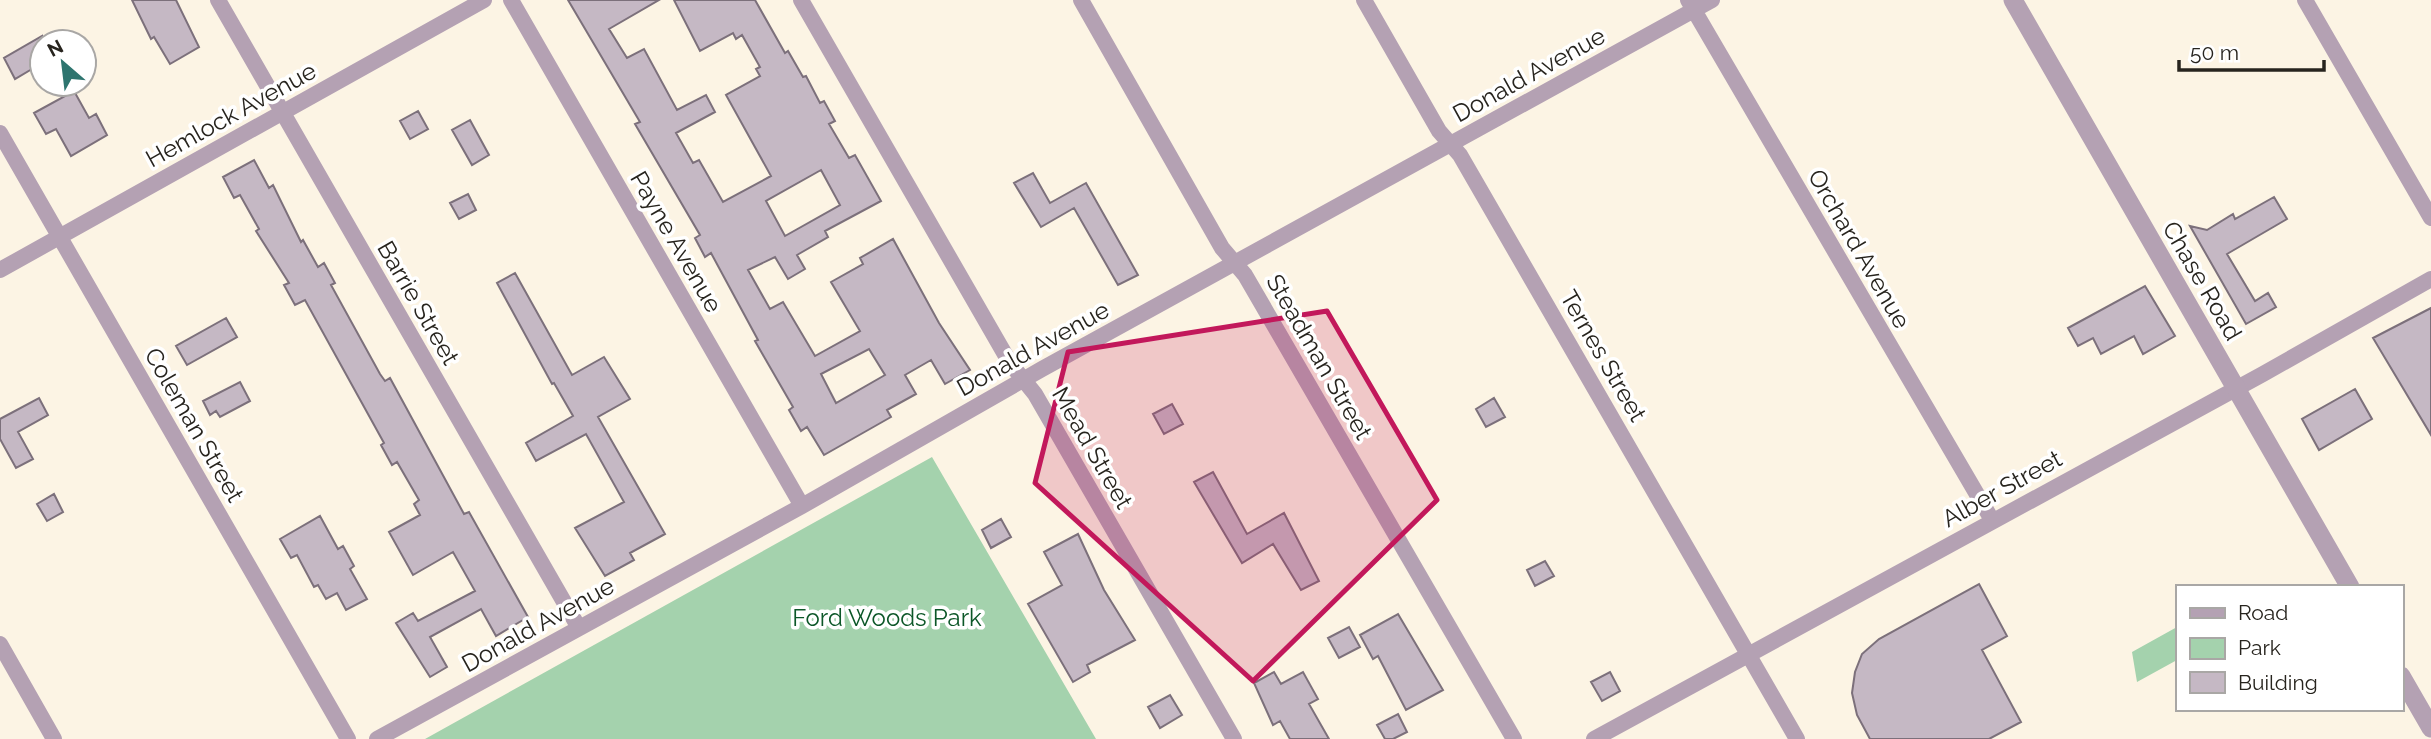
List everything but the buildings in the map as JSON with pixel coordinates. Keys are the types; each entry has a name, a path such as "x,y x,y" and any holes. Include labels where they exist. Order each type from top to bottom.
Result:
{"street":[{"name":"Barrie Street","path":"218,0 579,628"},
{"name":"Hemlock Avenue","path":"0,270 484,0"},
{"name":"Payne Avenue","path":"511,0 802,506"},
{"name":"Mead Street","path":"801,0 1010,363 1035,394 1234,739"},
{"name":"Steadman Street","path":"1081,0 1222,247 1252,287 1514,739"},
{"name":"Ternes Street","path":"1364,0 1439,131 1460,155 1797,739"},
{"name":"Donald Avenue","path":"377,739 1450,145 1690,5 1712,0"},
{"name":"Chase Road","path":"2013,0 2349,585"},
{"path":"2305,0 2431,218"},
{"name":"Orchard Avenue","path":"1690,5 1992,520"},
{"name":"Coleman Street","path":"0,133 348,739"},
{"name":"Alber Street","path":"1594,739 2431,279"},
{"path":"0,644 54,739"},
{"path":"2403,679 2431,728"}],"highlighted area":[{"path":"1327,311 1437,500 1253,681 1035,483 1068,352"}],"green space":[{"name":"Ford Woods Park","path":"932,457 1096,739 425,739"},
{"path":"2176,628 2176,661 2137,682 2132,652"}]}
